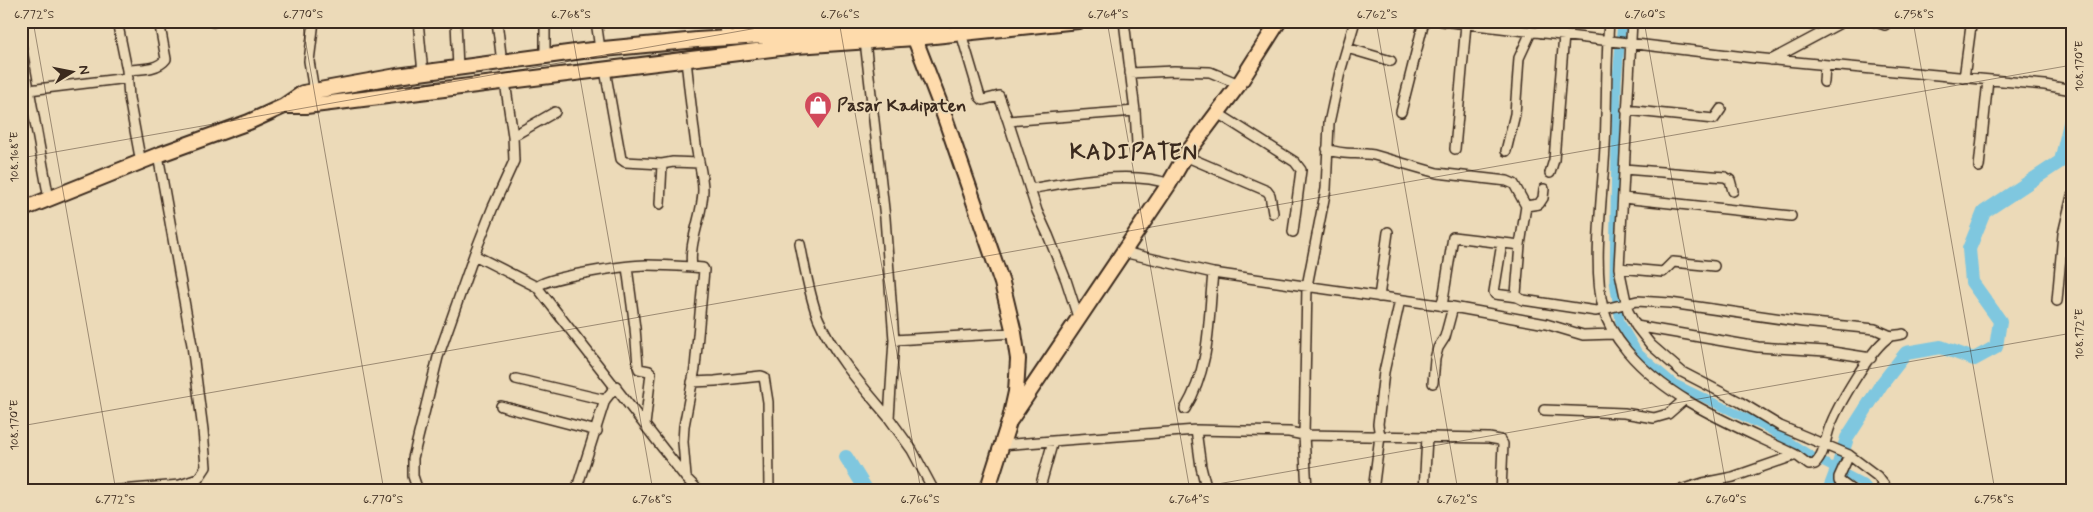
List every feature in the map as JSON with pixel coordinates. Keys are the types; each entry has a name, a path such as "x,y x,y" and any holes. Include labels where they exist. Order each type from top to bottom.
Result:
{"main road":[{"path":"284,106 306,106 796,46 865,41 946,21"},
{"path":"21,210 158,155 249,122 284,106 303,93 397,76 600,49 727,39 808,28 911,29 961,33 1078,21"},
{"path":"1010,419 1079,320 1169,184 1185,156 1219,114 1279,21"},
{"path":"911,29 1002,283 1014,332 1018,359 1018,378 1010,419 1000,445 987,491"},
{"path":"584,51 586,72"},
{"path":"508,62 511,81"},
{"path":"397,76 399,94"}],"street":[{"path":"117,21 127,74 129,98 142,163"},
{"path":"29,90 127,74 157,66 164,61 159,21"},
{"path":"314,21 309,61 314,91"},
{"path":"418,21 423,73"},
{"path":"456,21 458,68"},
{"path":"497,21 508,62"},
{"path":"545,21 545,56"},
{"path":"596,21 600,49"},
{"path":"724,21 727,39"},
{"path":"1124,21 1137,144"},
{"path":"1307,491 1304,435 1307,286 1326,188 1329,123 1355,21"},
{"path":"1401,112 1424,21"},
{"path":"1442,21 1771,60 2049,86 2072,90"},
{"path":"1541,33 1543,21"},
{"path":"1609,21 1610,41 1599,250 1600,284 1605,308 1614,334 1642,366 1684,400 1796,455 1809,465 1817,463 1827,447 1830,428 1846,393 1870,358 1891,336"},
{"path":"1632,21 1628,44 1619,268 1624,303 1636,326 1651,345 1682,372 1740,402 1780,426 1847,458 1877,476 1889,491"},
{"path":"1771,60 1844,21"},
{"path":"1873,21 1885,25"},
{"path":"1455,149 1466,24"},
{"path":"1964,78 1971,26"},
{"path":"1506,151 1514,114 1519,58 1531,32"},
{"path":"961,33 980,97 983,100 1000,96 1036,211 1048,234 1079,320"},
{"path":"1550,172 1554,160 1564,35"},
{"path":"865,41 885,218 894,340 889,418"},
{"path":"21,45 49,199"},
{"path":"1347,48 1391,61"},
{"path":"686,60 703,188 700,218 692,254 692,267"},
{"path":"1824,82 1825,65"},
{"path":"605,70 621,159 625,162 662,164 673,162 699,163"},
{"path":"1130,73 1210,72 1239,84"},
{"path":"1980,167 1988,80"},
{"path":"418,491 414,476 413,458 438,357 478,257 492,207 514,161 511,81"},
{"path":"1626,110 1714,119 1721,109"},
{"path":"1008,120 1135,111"},
{"path":"513,136 555,112"},
{"path":"1219,114 1295,162 1301,170 1293,232"},
{"path":"1327,149 1346,155 1374,155 1437,173 1506,181 1514,184 1526,206 1520,245 1517,297"},
{"path":"109,491 180,485 198,479 206,467 204,430 192,345 158,155"},
{"path":"1185,156 1267,191 1270,195 1273,212"},
{"path":"660,204 662,164"},
{"path":"1624,169 1725,177 1730,180 1733,191"},
{"path":"1030,189 1068,182 1100,179 1136,178 1161,181 1169,184"},
{"path":"1526,206 1539,204 1544,190"},
{"path":"2057,300 2063,234 2072,196"},
{"path":"1623,198 1791,216"},
{"path":"1379,297 1388,232"},
{"path":"1442,306 1453,237 1520,245"},
{"path":"1502,243 1494,292 1496,294 1565,308 1596,311 1637,301 1670,303 1803,322 1846,325 1875,330 1891,336 1903,334"},
{"path":"800,244 811,296 819,319 839,354 912,450 934,491"},
{"path":"1123,252 1213,272 1453,307 1546,324 1583,335 1614,334"},
{"path":"478,257 511,272 537,287 686,478 699,491"},
{"path":"1619,268 1663,272 1673,262 1714,266"},
{"path":"537,287 542,283 565,276 645,265 703,268 692,382 683,442 686,478"},
{"path":"628,267 638,366 639,370 649,371 651,374 646,425"},
{"path":"1185,409 1199,382 1205,359 1213,272"},
{"path":"1373,491 1380,436 1378,424 1384,372 1400,300"},
{"path":"1433,383 1435,359 1438,348 1445,337 1453,307"},
{"path":"1636,326 1758,348 1826,352 1870,358"},
{"path":"894,340 1014,332"},
{"path":"692,382 764,377 768,402 769,491"},
{"path":"516,379 605,400"},
{"path":"576,491 605,400 616,386"},
{"path":"1544,410 1624,413 1654,418 1668,414 1684,400"},
{"path":"501,406 596,431"},
{"path":"1196,430 1200,466 1207,491"},
{"path":"1000,445 1196,430 1500,440 1503,446 1501,491"},
{"path":"1424,491 1427,437"},
{"path":"1039,491 1053,442"},
{"path":"1677,491 1704,487 1796,455"},
{"path":"1847,458 1839,481 1853,491"}],"waterway":[{"path":"1622,21 1617,80 1614,281 1620,322 1638,353 1673,383 1769,429 1813,457 1864,484 1870,491"},
{"path":"1829,491 1847,438 1881,385 1906,353 1941,347 1974,359 1996,347 2000,321 1972,282 1969,249 1984,212 2061,161 2072,115"},
{"path":"846,457 867,491"}],"place":[{"name":"Pasar Kadipaten","path":"818,129"}],"district":[{"name":"KADIPATEN","path":"1134,151"}]}
